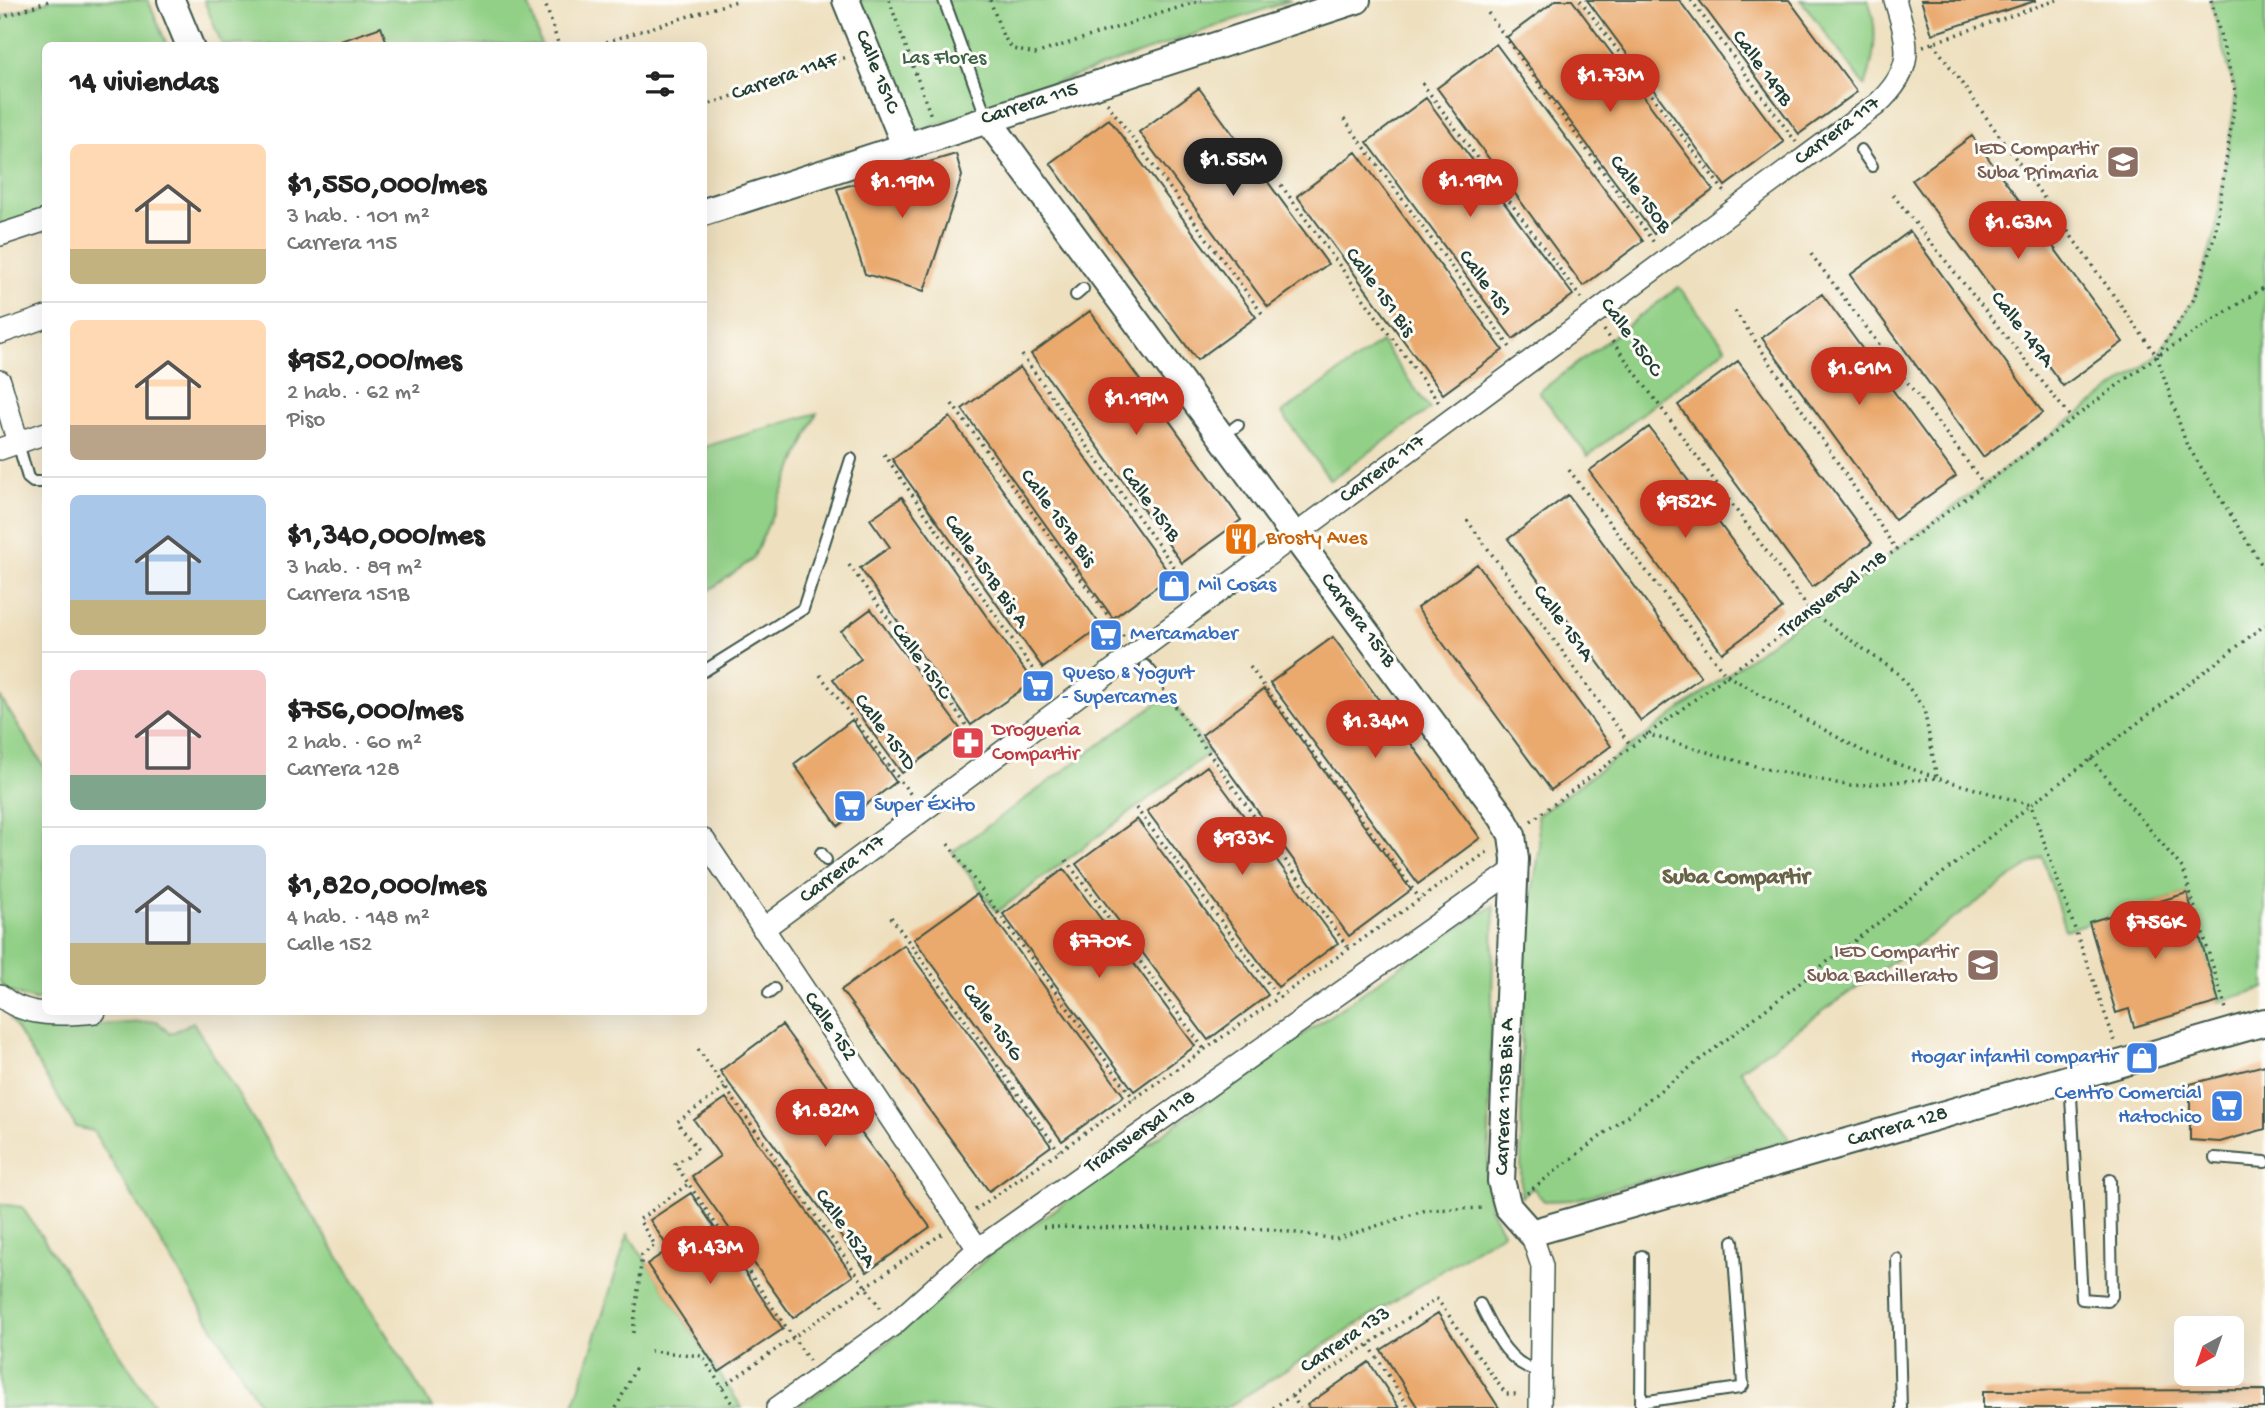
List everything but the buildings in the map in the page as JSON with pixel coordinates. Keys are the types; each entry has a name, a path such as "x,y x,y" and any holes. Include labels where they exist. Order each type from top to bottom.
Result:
{"street":[{"path":"171,0 188,42"},
{"name":"Calle 151C","path":"846,0 905,145"},
{"name":"Carrera 115","path":"707,211 1357,0"},
{"path":"1895,0 1908,51"},
{"name":"Carrera 117","path":"763,929 1061,709 1145,664 1201,604 1876,105 1898,82 1908,51"},
{"name":"Carrera 151B","path":"986,119 1502,817 1514,855"},
{"path":"0,235 42,221"},
{"path":"0,333 42,318"},
{"path":"0,381 9,446 42,434"},
{"name":"Calle 152","path":"707,844 978,1249"},
{"name":"Carrera 115B Bis A","path":"1514,855 1501,1181 1508,1207 1531,1233 1542,1266 1540,1401"},
{"name":"Transversal 118","path":"776,1408 822,1378 893,1325 978,1249 1514,855"},
{"path":"0,995 33,1012 42,1013"},
{"name":"Carrera 128","path":"1531,1233 2265,1022"}],"lane":[{"path":"944,0 986,119"},
{"path":"1861,150 1872,166"},
{"path":"9,446 28,478 33,482 42,482"},
{"path":"707,669 803,609 851,459"},
{"path":"2070,1079 2082,1299 2108,1301 2112,1296 2110,1180"},
{"path":"2215,1158 2265,1162"},
{"path":"1642,1256 1641,1405 1740,1388 1743,1385 1733,1241"},
{"path":"1897,1259 1901,1408"},
{"path":"1480,1304 1506,1350 1530,1369 1539,1371"}],"path":[{"path":"0,18 52,0"},
{"path":"544,0 558,42"},
{"path":"606,42 740,0"},
{"path":"889,0 938,134"},
{"path":"990,0 1003,36 1013,49 1035,54 1202,0"},
{"path":"1580,0 1736,208"},
{"name":"Calle 149B","path":"1691,0 1806,157"},
{"path":"1908,51 2057,0"},
{"path":"2157,356 2194,299 2215,235 2236,94 2211,0"},
{"name":"Calle 150B","path":"1488,13 1667,260"},
{"path":"1933,43 2157,356 2186,443 2265,570"},
{"name":"Carrera 114F","path":"707,105 866,50"},
{"name":"Calle 150C","path":"1423,83 1811,612 1899,674 1924,709 1937,778"},
{"path":"1093,85 1264,316"},
{"name":"Calle 151","path":"1344,119 1524,366"},
{"name":"Calle 151 Bis","path":"1281,185 1451,420"},
{"name":"Calle 149A","path":"1893,195 2072,419"},
{"path":"1811,254 1984,484"},
{"name":"Transversal 118","path":"1514,855 1631,746 2157,356 2265,287"},
{"path":"1735,311 1896,549"},
{"name":"Calle 151B","path":"1022,355 1201,604"},
{"name":"Calle 151B Bis","path":"952,404 1145,664"},
{"name":"Calle 151B Bis A","path":"884,454 1061,709"},
{"path":"1569,470 1726,675 1866,753 1937,778 2031,805"},
{"name":"Calle 151A","path":"1467,520 1631,746"},
{"name":"Calle 151C","path":"849,565 991,760"},
{"path":"1021,1218 1029,1227 1269,1229 1336,1239 1426,1210 1508,1207 2265,625"},
{"path":"1250,667 1420,899"},
{"name":"Calle 151D","path":"820,674 923,811"},
{"path":"1163,689 1349,948"},
{"path":"1647,734 1762,768 1851,786 1937,778"},
{"path":"2091,759 2183,869 2233,1031"},
{"path":"2031,805 2123,1063"},
{"path":"1136,808 1279,998"},
{"path":"948,844 1134,1099"},
{"path":"722,1387 1420,899 1514,855"},
{"path":"1066,860 1204,1049"},
{"name":"Calle 151G","path":"891,917 1059,1151"},
{"name":"Calle 152A","path":"698,1049 893,1325"},
{"path":"725,1088 677,1122 698,1150 675,1164 822,1378"},
{"path":"633,1334 642,1255 654,1245 639,1220 688,1184"},
{"name":"Carrera 133","path":"1273,1408 1437,1299 1506,1394 1540,1401"},
{"path":"1369,1345 1409,1408"},
{"path":"650,1351 702,1356 735,1408"},
{"path":"616,1408 637,1365"},
{"path":"1292,1396 1300,1408"}],"green space":[{"path":"51,0 148,0 166,42 42,42 42,221 0,235 0,17"},
{"path":"204,0 527,0 540,42 221,42"},
{"name":"Las Flores","path":"857,0 1291,0 911,134"},
{"path":"1801,0 1868,0 1875,32 1865,86"},
{"path":"2210,0 2265,0 2265,988 2219,1002 2187,893 2065,930 2042,856 1740,1070 1790,1140 1573,1200 1544,1201 1533,1188 1521,1197 1522,947 1540,848 1537,816 2157,356 2194,299 2215,235 2236,94"},
{"path":"1679,287 1726,348 1588,456 1539,392"},
{"path":"1381,342 1430,409 1330,480 1282,413"},
{"path":"817,413 753,559 707,592 707,446"},
{"path":"1168,695 1209,753 997,912 952,852"},
{"path":"0,697 42,763 42,1000 6,991 0,981"},
{"path":"1494,905 1488,1184 1490,1208 1503,1232 1226,1408 795,1408 895,1336 989,1256 1426,948"},
{"path":"10,1018 60,1028 157,1021 170,1034 193,1022 432,1408 262,1408 93,1131 76,1127"},
{"path":"0,1204 22,1207 156,1408 0,1408"},
{"path":"628,1234 742,1408 573,1408"}],"place":[{"name":"IED Compartir Suba Primaria","path":"2123,162"},
{"name":"Brosty Aves","path":"1241,539"},
{"name":"Mil Cosas","path":"1174,586"},
{"name":"Mercamaber","path":"1106,635"},
{"name":"Queso & Yogurt - Supercarnes","path":"1038,686"},
{"name":"Drogueria Compartir","path":"968,743"},
{"name":"Super Éxito","path":"850,806"},
{"name":"IED Compartir Suba Bachillerato","path":"1983,965"},
{"name":"Hogar infantil compartir","path":"2142,1058"},
{"name":"Centro Comercial Hatochico","path":"2227,1106"}],"district":[{"name":"Suba Compartir","path":"1736,878"}]}
